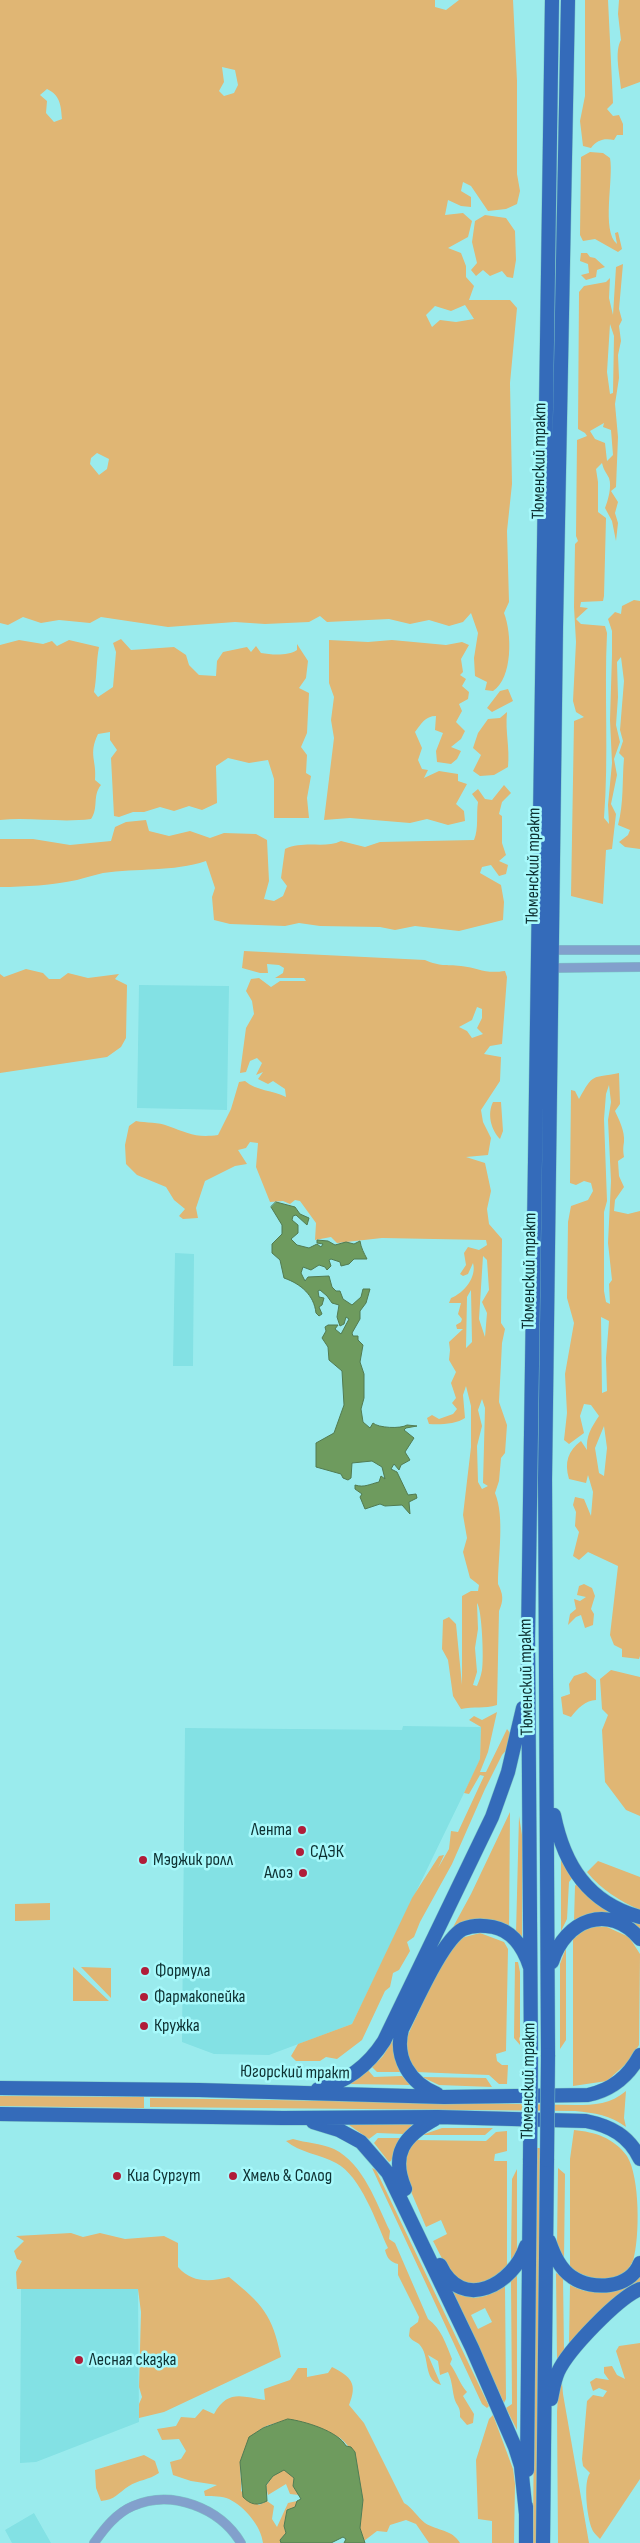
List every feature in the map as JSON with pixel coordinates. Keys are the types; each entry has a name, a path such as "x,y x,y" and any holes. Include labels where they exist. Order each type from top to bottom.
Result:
{"main road":[{"name":"Тюменский тракт","path":"526,2543 532,1980 528,1638 552,0"},
{"name":"Тюменский тракт","path":"543,2543 549,1980 545,1480 556,626 568,0"},
{"path":"308,2092 330,2086 357,2072 375,2055 393,2023 500,1797 518,1733 523,1707 528,1638"},
{"path":"548,1774 557,1829 562,1849 570,1864 582,1881 597,1895 611,1904 640,1917"},
{"path":"549,1980 552,1961 563,1937 582,1922 595,1919 607,1920 624,1926 640,1939"},
{"path":"444,2096 422,2086 409,2074 400,2052 399,2038 444,1948 462,1930 474,1926 496,1927 514,1937 526,1956 532,1980"},
{"name":"Югорский тракт","path":"0,2088 308,2092 444,2096 588,2095 603,2092 618,2084 640,2055"},
{"path":"0,2114 283,2118 438,2117 586,2121 601,2124 624,2136 640,2159"},
{"path":"438,2117 409,2135 400,2152 398,2163 399,2175 444,2273 453,2284 464,2289 477,2290 498,2284 516,2267 529,2238"},
{"path":"283,2118 312,2122 340,2130 361,2142 388,2173 472,2348 515,2447 524,2483 526,2514"},
{"path":"547,2233 560,2265 573,2278 588,2285 599,2286 622,2282 631,2275 640,2263"},
{"path":"544,2442 553,2385 566,2359 623,2299 640,2289"}],"street":[{"path":"552,950 640,950"},
{"path":"552,968 640,967"},
{"path":"94,2543 103,2530 134,2505 171,2499 188,2503 220,2519 231,2528 241,2543"}],"shaded area":[{"path":"0,0 435,0 435,7 446,10 459,0 513,0 517,81 517,174 520,191 517,204 506,209 488,211 471,186 463,182 461,191 471,197 471,207 461,206 448,200 445,215 463,213 472,221 468,237 448,248 461,253 466,266 466,277 474,286 469,300 510,300 517,308 510,383 512,484 507,531 509,602 504,613 507,622 509,655 500,685 493,691 485,690 487,682 475,676 474,658 478,633 471,613 463,622 449,626 429,620 410,624 389,619 327,622 320,616 309,622 265,624 235,622 168,627 101,617 90,623 59,620 41,623 23,617 8,625 0,623","holes":["222,67 235,70 238,85 234,93 224,96 219,91 224,82","47,89 55,94 60,105 62,119 54,122 46,113 47,101 40,95","465,305 474,319 456,322 440,320 432,327 426,315 435,306 451,311","97,453 109,459 107,469 99,475 90,464 91,458"]},
{"path":"585,0 608,0 613,103 607,109 613,116 619,115 623,124 623,135 617,135 614,140 601,140 591,148 583,146 580,121 585,96"},
{"path":"619,0 640,0 640,82 621,89 618,57 621,40 618,14"},
{"path":"590,152 603,153 610,158 609,217 612,237 617,244 615,233 618,232 622,249 618,252 595,239 583,241 580,235 581,157"},
{"path":"485,215 506,218 515,231 516,260 513,278 507,277 502,271 490,276 483,270 476,276 471,270 477,263 472,242 475,221"},
{"path":"581,253 587,253 605,267 597,270 596,277 586,280 581,275 589,273 588,264 580,261"},
{"path":"623,264 619,309 622,320 619,326 621,341 618,355 619,378 615,404 618,437 616,487 611,491 618,502 615,513 618,523 616,541 612,521 605,508 610,482 602,463 596,469 598,512 606,518 604,596 603,601 581,602 580,607 588,608 576,619 581,624 605,626 607,633 604,818 609,824 608,805 612,763 610,720 612,631 608,619 615,612 621,614 622,606 634,600 640,601 640,849 625,847 619,842 628,835 630,830 618,825 622,800 624,758 619,753 623,741 620,730 624,681 621,657 617,662 618,697 616,725 620,742 614,759 617,775 611,804 616,814 612,849 606,850 603,904 571,896 574,721 584,717 576,712 573,701 576,642 574,607 575,544 578,541 576,536 577,440 587,436 578,429 579,292 584,286 606,282 610,278 609,298 613,315 616,267","holes":["610,324 614,336 613,393 610,394 607,372","604,423 603,427 611,430 613,455 607,461 605,443 595,439 590,431"]},
{"path":"121,639 131,650 174,647 186,655 189,665 199,675 216,676 217,661 223,652 247,647 251,652 256,646 261,653 285,654 297,650 297,644 308,661 306,678 299,688 309,693 307,733 301,747 307,755 306,773 311,776 307,798 309,818 274,818 274,779 268,760 249,763 228,758 216,766 217,803 202,810 189,806 174,811 160,807 144,812 133,812 119,817 114,816 111,758 117,750 110,740 110,732 98,734 95,741 93,753 95,780 101,785 98,789 95,811 91,819 0,820 0,645 19,640 43,644 52,641 57,646 69,640 99,647 94,692 98,697 113,687 116,652 113,643"},
{"path":"329,640 368,642 392,640 446,645 462,642 469,645 461,659 463,672 460,675 466,679 462,686 469,692 468,699 459,704 462,711 456,722 465,731 461,739 451,747 461,751 457,759 451,764 437,762 436,751 443,733 435,730 436,716 426,719 415,732 422,748 418,760 422,769 428,770 424,778 439,771 458,774 458,781 467,784 456,804 464,811 465,821 448,825 427,819 410,823 350,818 324,820 334,738 331,720 334,697 329,683"},
{"path":"508,689 513,701 492,712 487,708 500,691"},
{"path":"507,712 508,767 494,775 480,776 473,771 481,755 473,748 478,733 488,719 500,718"},
{"path":"504,785 511,793 502,802 499,814 502,816 502,843 506,855 499,861 508,865 506,874 499,876 491,865 482,867 480,873 501,885 504,902 503,920 459,931 415,926 395,930 380,927 320,926 299,923 285,926 230,924 214,920 212,897 215,888 206,861 181,867 116,871 49,884 0,887 0,839 33,839 70,845 111,841 115,827 126,822 146,820 149,831 169,836 190,831 210,838 224,833 256,834 267,840 269,881 264,899 274,901 283,896 287,886 281,878 285,849 292,846 328,844 341,841 365,847 380,842 474,840 478,802 472,794 478,789 485,799 492,800"},
{"path":"244,951 425,960 487,971 505,971 507,977 502,1044 490,1046 484,1054 501,1057 500,1081 481,1110 483,1122 491,1138 488,1155 466,1157 485,1163 491,1191 487,1209 489,1224 502,1239 501,1323 505,1329 502,1343 499,1402 507,1425 505,1453 501,1458 499,1481 495,1493 500,1514 498,1584 502,1597 499,1611 497,1705 461,1709 453,1696 448,1660 442,1649 443,1620 449,1617 456,1624 462,1685 462,1596 471,1591 478,1591 479,1585 470,1578 463,1552 467,1538 463,1515 471,1447 471,1406 466,1386 463,1395 465,1418 453,1423 429,1424 427,1418 432,1415 439,1419 453,1414 457,1409 452,1403 456,1398 451,1383 456,1372 449,1360 449,1342 463,1329 457,1329 456,1325 462,1319 458,1314 461,1303 449,1303 451,1298 465,1288 473,1274 473,1263 468,1274 463,1276 460,1274 466,1265 464,1253 468,1247 479,1250 487,1245 486,1240 382,1238 337,1243 331,1237 315,1240 316,1223 300,1201 295,1200 290,1204 283,1201 270,1202 256,1167 258,1143 250,1142 246,1148 238,1150 247,1164 235,1166 205,1181 196,1208 198,1218 183,1219 179,1216 185,1209 174,1200 166,1187 137,1175 126,1164 125,1145 129,1126 136,1121 161,1124 197,1135 218,1135 231,1109 239,1082 245,1081 254,1087 286,1097 285,1089 273,1081 268,1084 258,1079 263,1072 256,1075 262,1063 257,1058 250,1061 246,1072 240,1073 246,1028 254,1014 252,1001 246,991 251,979 259,978 271,987 280,981 306,981 304,978 275,978 283,973 284,968 279,965 267,964 268,973 260,973 242,968","holes":["477,1007 482,1009 482,1018 477,1028 483,1034 472,1038 467,1031 459,1027 472,1020","483,1256 487,1260 489,1290 482,1302 487,1313 485,1337 479,1319","471,1290 472,1342 466,1348 467,1297","482,1399 485,1408 483,1483 488,1486 482,1489 478,1482 477,1446 482,1426 478,1410","477,1603 481,1624 483,1656 482,1672 477,1686 473,1685 477,1672 475,1648 478,1629"]},
{"path":"26,969 43,973 49,979 60,979 68,973 88,978 119,974 115,979 127,985 126,1038 121,1047 107,1057 0,1073 0,974 4,977"},
{"path":"139,985 229,986 227,1110 137,1108"},
{"path":"619,1073 620,1104 615,1111 624,1134 624,1157 618,1161 619,1176 624,1187 615,1200 614,1211 628,1214 640,1211 639,1659 622,1657 622,1649 614,1645 610,1635 618,1566 588,1552 579,1560 573,1556 579,1532 575,1526 576,1512 573,1505 575,1497 584,1499 591,1516 593,1492 588,1475 586,1483 569,1479 567,1462 570,1453 581,1441 587,1450 587,1440 599,1416 591,1405 584,1404 580,1416 584,1433 569,1444 564,1440 567,1413 565,1374 574,1323 567,1298 568,1222 571,1206 588,1200 593,1191 591,1183 584,1181 576,1185 570,1183 571,1090 575,1091 579,1099 594,1078","holes":["609,1085 611,1102 608,1120 611,1181 608,1243 612,1280 609,1284 610,1304 606,1302 604,1291 604,1212 607,1201 604,1119 606,1094","601,1317 609,1321 606,1358 607,1391 602,1393","604,1426 607,1448 604,1476 599,1473 595,1448"]},
{"path":"493,1102 501,1102 503,1131 500,1139 494,1131 490,1117"},
{"path":"276,1202 295,1207 300,1214 309,1218 307,1225 296,1215 293,1216 292,1220 298,1225 298,1233 291,1239 297,1245 309,1248 317,1244 321,1247 323,1244 317,1243 317,1240 328,1241 335,1245 346,1242 354,1244 360,1241 367,1259 354,1259 349,1264 341,1266 340,1262 331,1259 329,1260 331,1266 327,1270 319,1265 311,1270 303,1267 301,1273 305,1281 308,1277 329,1276 332,1287 336,1291 340,1291 343,1299 352,1305 361,1297 363,1289 370,1289 366,1303 360,1311 360,1319 352,1333 353,1336 358,1336 358,1340 363,1345 360,1362 364,1374 364,1398 361,1409 363,1422 370,1428 373,1423 390,1427 417,1426 404,1430 414,1438 405,1452 410,1460 401,1465 399,1470 394,1464 391,1469 397,1472 408,1495 416,1494 417,1498 409,1502 410,1514 402,1505 385,1506 380,1504 365,1509 360,1497 362,1494 355,1489 355,1485 364,1486 379,1482 381,1476 385,1479 382,1467 372,1461 352,1463 351,1478 348,1480 343,1478 341,1474 316,1467 316,1443 334,1433 344,1405 342,1371 329,1360 328,1347 322,1338 326,1331 325,1327 328,1325 338,1325 335,1329 341,1334 349,1319 346,1317 344,1324 340,1326 337,1317 339,1305 332,1303 320,1290 318,1291 319,1297 324,1298 322,1305 319,1307 322,1314 319,1316 316,1313 313,1301 306,1291 296,1283 284,1278 280,1260 272,1253 272,1244 282,1234 282,1225 271,1207"},
{"path":"175,1253 194,1254 193,1366 173,1366"},
{"path":"584,1584 592,1588 595,1596 591,1609 594,1614 593,1625 585,1628 581,1615 568,1625 570,1614 576,1609 574,1599 580,1601 586,1597 577,1595 579,1586"},
{"path":"611,1670 640,1677 640,1816 626,1810 605,1782 602,1730 608,1715 602,1709 600,1679"},
{"path":"586,1672 596,1680 596,1700 585,1703 571,1717 563,1714 561,1697 570,1694 569,1684 574,1676"},
{"path":"497,1712 488,1752 480,1772 486,1772 507,1729 510,1733 509,1747 502,1755 485,1789 452,1864 420,1922 414,1937 407,1942 410,1951 399,1970 393,1973 390,1987 385,1991 362,2040 337,2059 326,2057 320,2061 296,2061 291,2056 298,2044 352,2024 412,1898 439,1856 444,1855 438,1868 449,1849 451,1831 458,1832 484,1776 480,1775 469,1794 464,1793 480,1759 481,1727 469,1720 474,1716 482,1720"},
{"path":"403,1726 481,1727 480,1760 352,2024 269,2055 214,2054 182,2042 185,1728 402,1730"},
{"path":"510,1812 509,1930 452,1929 471,1894"},
{"path":"519,1816 522,1835 522,1940 516,1933"},
{"path":"561,1856 574,1876 569,1882 567,1919 561,1931"},
{"path":"598,1861 640,1877 640,1910 611,1894 587,1872"},
{"path":"578,1882 640,1923 640,1933 628,1924 574,1921 575,1886"},
{"path":"50,1903 50,1920 15,1921 15,1904"},
{"path":"597,1926 607,1927 629,1937 640,1954 639,2045 629,2061 607,2081 573,2086 573,1939 584,1930"},
{"path":"480,1933 504,1942 508,1949 506,2051 496,2054 497,2061 502,2065 508,2065 507,2084 499,2084 489,2075 416,2072 407,2051 407,2037 447,1950 461,1938"},
{"path":"566,1948 566,2040 560,2049 560,1964"},
{"path":"515,1962 518,1962 520,1972 520,2045 514,2038"},
{"path":"73,1967 109,2001 73,2001"},
{"path":"81,1967 111,1968 111,1998"},
{"path":"393,2039 397,2066 401,2072 377,2072 372,2067 383,2056"},
{"path":"367,2069 374,2077 402,2076 411,2085 347,2084"},
{"path":"422,2077 486,2078 492,2087 439,2085"},
{"path":"626,2091 624,2118 626,2127 602,2115 575,2111 150,2107 150,2098 583,2105 608,2101"},
{"path":"0,2096 144,2097 144,2108 0,2106"},
{"path":"413,2124 403,2134 377,2133 369,2139 349,2125"},
{"path":"442,2128 493,2128 485,2135 422,2135"},
{"path":"574,2130 597,2134 610,2140 627,2156 631,2166 638,2207 635,2250 633,2261 628,2269 621,2275 613,2278 604,2279 587,2276 570,2268 570,2159"},
{"path":"507,2131 507,2151 495,2154 494,2161 507,2161 507,2267 488,2282 477,2285 468,2284 460,2281 453,2275 442,2259 433,2241 447,2234 441,2220 426,2227 404,2175 403,2163 414,2140 486,2141 496,2132"},
{"path":"378,2138 401,2138 391,2161 389,2162 374,2143"},
{"path":"293,2139 324,2145 334,2149 353,2164 368,2185 390,2231 389,2239 395,2243 428,2319 440,2332 445,2342 452,2359 450,2364 467,2392 463,2396 474,2414 473,2423 467,2425 460,2417 460,2410 455,2400 448,2372 440,2375 438,2361 428,2355 441,2385 435,2382 429,2373 423,2349 409,2336 410,2328 418,2322 419,2317 398,2275 398,2264 389,2259 385,2250 388,2248 360,2189 345,2169 336,2163 297,2148 286,2141"},
{"path":"536,2148 540,2148 538,2543 533,2543"},
{"path":"372,2168 376,2170 489,2406 487,2408 482,2404"},
{"path":"558,2168 565,2174 564,2261 557,2244"},
{"path":"517,2169 517,2251 511,2260 512,2179"},
{"path":"71,2233 83,2237 100,2233 125,2239 164,2236 178,2243 178,2267 183,2272 195,2279 202,2280 229,2277 258,2303 270,2320 281,2357 164,2412 139,2418 139,2404 142,2397 139,2387 141,2312 138,2289 17,2289 16,2272 22,2261 17,2259 14,2251 24,2241 16,2236"},
{"path":"517,2272 517,2430 506,2408 512,2404 511,2280"},
{"path":"556,2273 563,2277 564,2351 557,2359"},
{"path":"640,2273 640,2283 619,2294 569,2345 570,2285 590,2292 606,2291"},
{"path":"505,2284 506,2399 504,2403 453,2292 467,2297 480,2297 499,2289","holes":["485,2308 492,2322 478,2329 471,2315"]},
{"name":"Лесная сказка","path":"21,2289 138,2289 139,2422 36,2462 20,2463"},
{"path":"640,2343 640,2479 600,2539 590,2524 586,2492 590,2473 583,2466 582,2459 587,2401 593,2395 603,2397 607,2391 599,2388 593,2391 590,2382 596,2378 609,2380 604,2373 604,2367 612,2366 617,2375 625,2379 616,2351 619,2346"},
{"path":"332,2367 344,2374 351,2382 353,2391 349,2405 364,2423 404,2503 425,2523 453,2535 460,2543 429,2543 416,2524 406,2520 390,2525 387,2532 377,2531 364,2541 360,2528 363,2500 355,2452 340,2438 309,2426 280,2423 256,2432 247,2444 241,2461 241,2491 259,2505 267,2501 274,2506 272,2519 277,2527 288,2503 297,2501 296,2507 287,2510 284,2526 286,2533 280,2540 281,2543 263,2543 256,2524 235,2502 223,2497 205,2496 204,2491 217,2485 191,2481 173,2475 170,2462 181,2459 186,2451 179,2439 162,2440 157,2429 176,2426 181,2417 195,2418 203,2409 214,2414 225,2401 236,2396 265,2400 264,2389 290,2380 298,2368 307,2368 307,2377 328,2373"},
{"path":"562,2383 589,2543 558,2543 557,2412 558,2396"},
{"path":"493,2415 513,2469 515,2484 514,2543 492,2543 492,2521 478,2519 476,2460 489,2419"},
{"path":"288,2419 311,2424 328,2431 355,2452 363,2500 360,2528 365,2543 344,2543 346,2539 343,2537 331,2543 281,2543 280,2540 286,2533 284,2526 287,2510 295,2507 297,2501 301,2499 293,2486 294,2478 284,2470 273,2476 266,2485 267,2501 254,2504 243,2497 240,2462 249,2437 263,2428"},
{"path":"144,2455 155,2461 159,2473 132,2484 113,2498 101,2501 96,2488 95,2470"},
{"path":"284,2469 294,2478 293,2486 299,2495 290,2494 286,2484 268,2495 266,2486 273,2476"},
{"path":"34,2513 51,2543 12,2543 5,2530"}],"place":[{"name":"Лента","path":"302,1830"},
{"name":"СДЭК","path":"300,1852"},
{"name":"Мэджик ролл","path":"143,1860"},
{"name":"Алоэ","path":"303,1873"},
{"name":"Формула","path":"145,1971"},
{"name":"Фармакопейка","path":"144,1997"},
{"name":"Кружка","path":"144,2026"},
{"name":"Киа Сургут","path":"117,2176"},
{"name":"Хмель & Солод","path":"233,2176"},
{"name":"Лесная сказка","path":"79,2360"}]}
